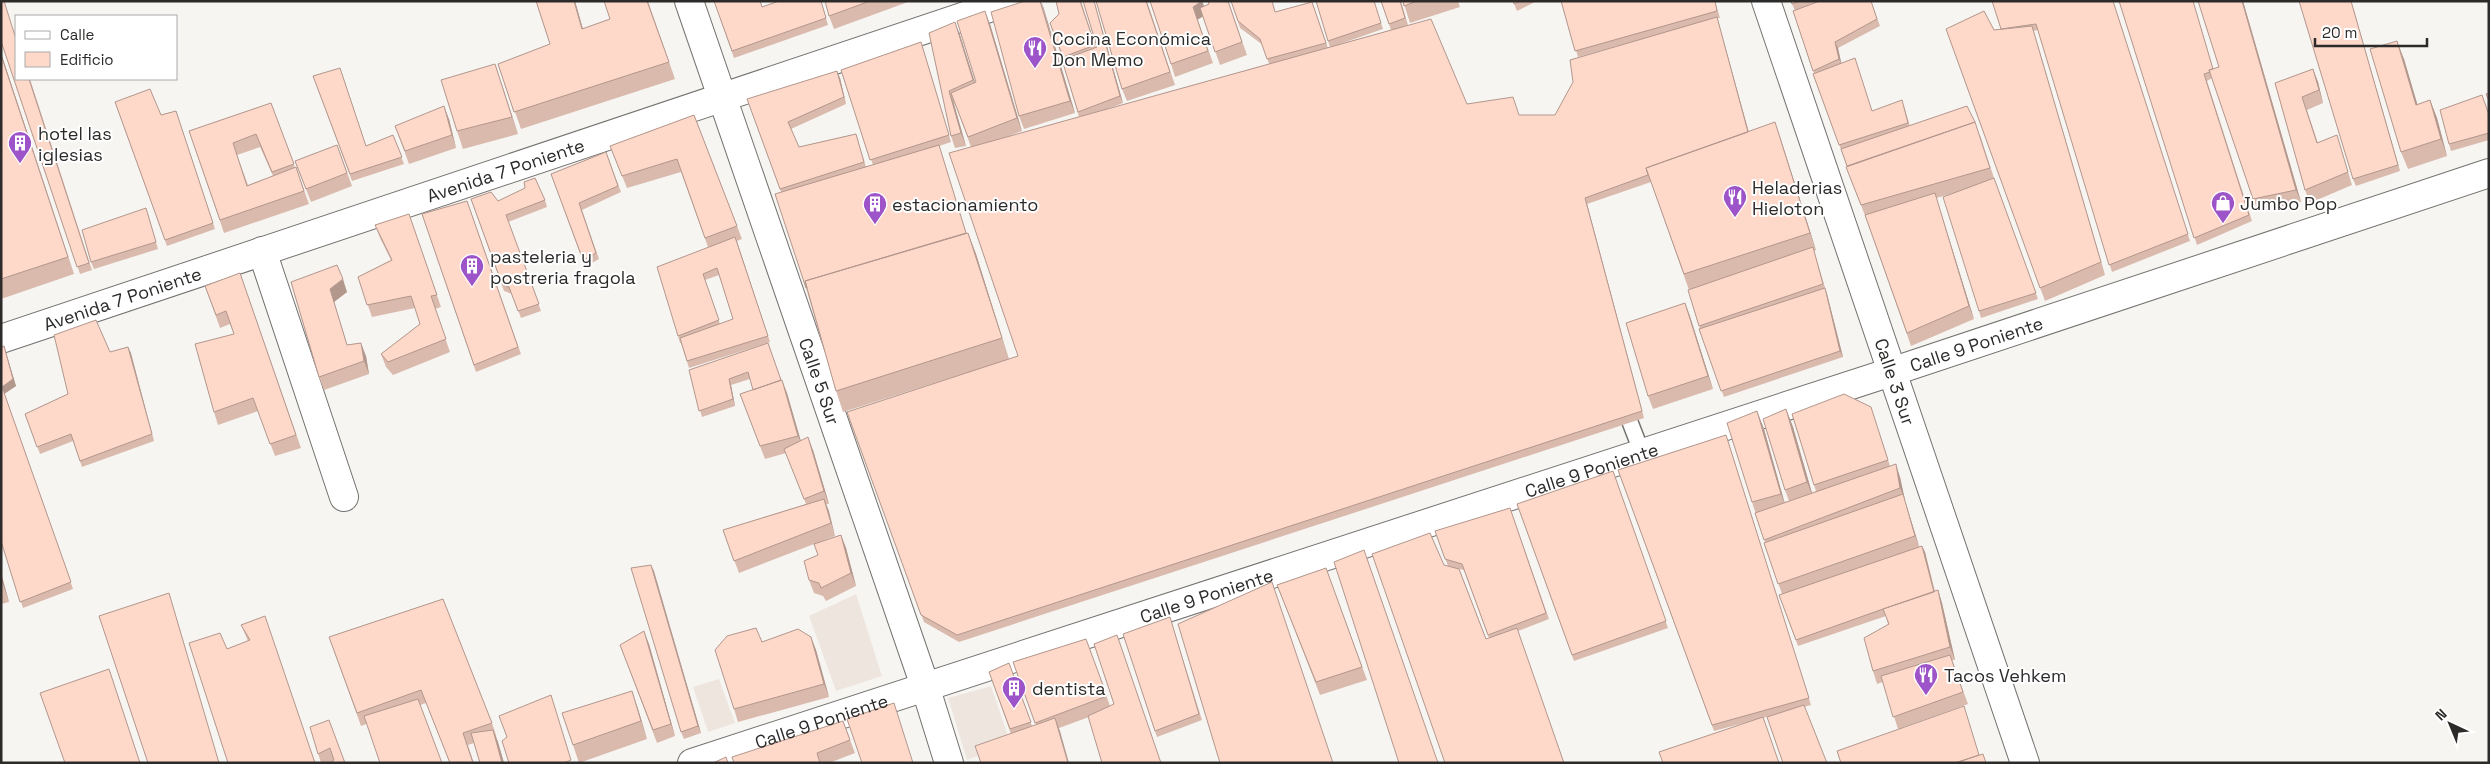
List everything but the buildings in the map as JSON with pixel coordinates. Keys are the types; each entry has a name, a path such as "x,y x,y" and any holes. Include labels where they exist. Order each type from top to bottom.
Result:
{"street":[{"name":"Calle 5 Sur","path":"689,1 925,686 949,763"},
{"name":"Avenida 7 Poniente","path":"1,339 721,96 1010,1"},
{"name":"Calle 3 Sur","path":"1766,1 2025,763"},
{"name":"Calle 9 Poniente","path":"692,763 1891,372 2489,173"},
{"path":"262,251 344,497"}],"lane":[{"path":"1618,391 1642,453"}],"shaded area":[{"path":"856,594 882,676 836,691 809,616"},
{"path":"719,679 735,723 708,732 693,687"},
{"path":"991,686 1011,744 967,760 948,698"}],"place":[{"name":"Cocina Económica Don Memo","path":"1035,69"},
{"name":"hotel las iglesias","path":"20,164"},
{"name":"Heladerias Hieloton","path":"1735,218"},
{"name":"Jumbo Pop","path":"2223,224"},
{"name":"estacionamiento","path":"875,225"},
{"name":"pasteleria y postreria fragola","path":"472,287"},
{"name":"Tacos Vehkem","path":"1926,696"},
{"name":"dentista","path":"1014,709"}]}
